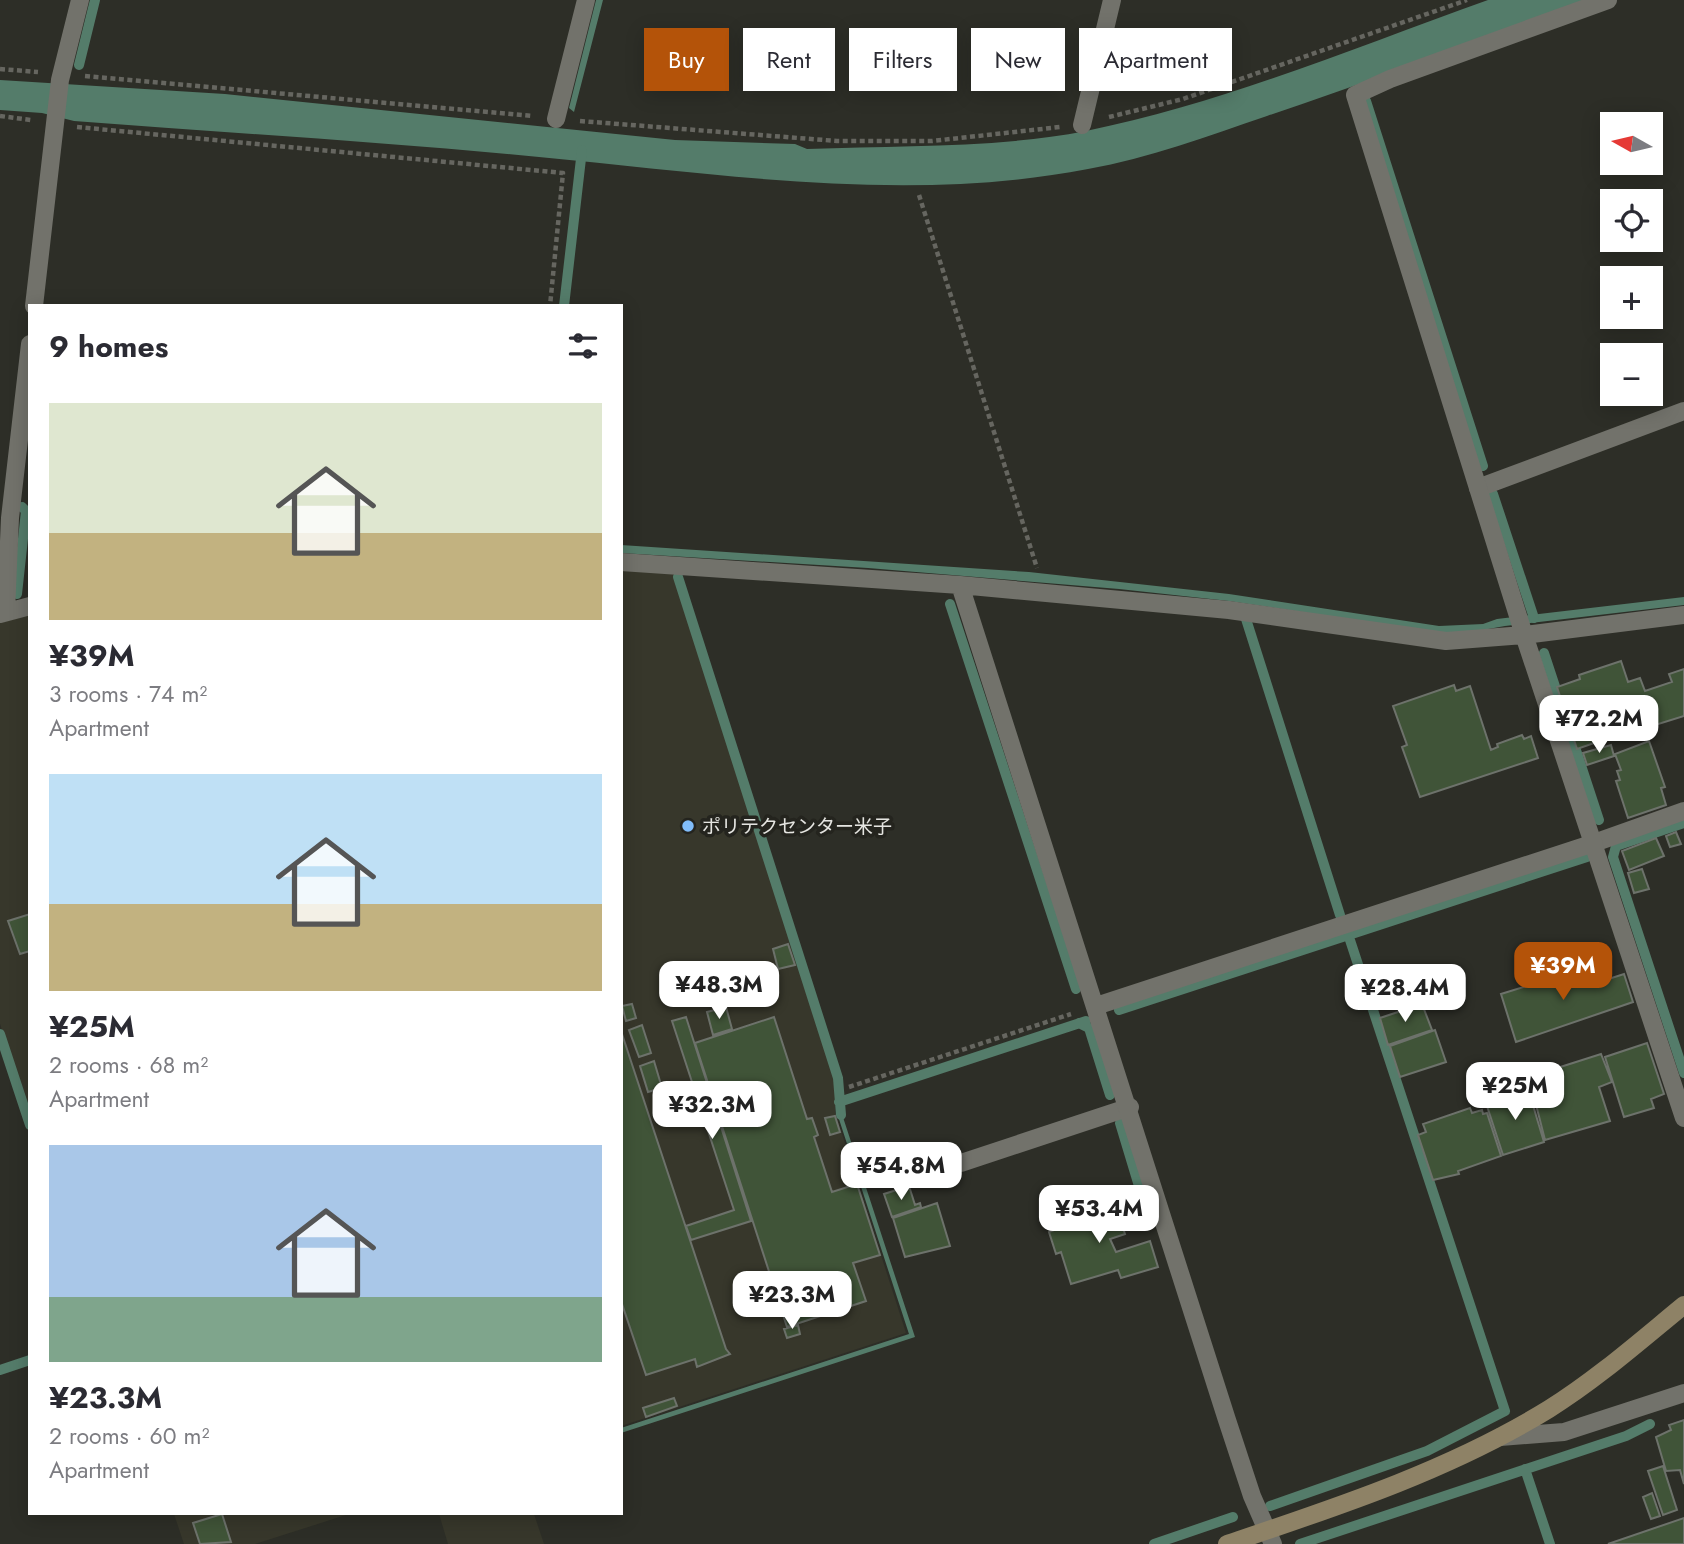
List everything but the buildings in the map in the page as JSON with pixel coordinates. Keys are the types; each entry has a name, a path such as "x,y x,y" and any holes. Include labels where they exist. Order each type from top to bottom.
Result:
{"street":[{"path":"34,304 60,77 80,0"},
{"path":"556,118 586,0"},
{"path":"1082,125 1112,0"},
{"path":"1608,0 1390,79 1355,95 1521,625 1684,1118"},
{"path":"28,364 4,604 28,606"},
{"path":"1478,488 1684,411"},
{"path":"623,562 961,585 1229,610 1424,640 1462,640 1521,625 1684,615"},
{"path":"961,585 1227,1420 1252,1496 1271,1537"},
{"path":"1096,1006 1684,811"},
{"path":"961,1163 1129,1107"},
{"path":"1227,1544 1271,1537 1416,1477 1500,1437 1601,1373 1684,1306"},
{"path":"1500,1437 1564,1432 1684,1393"}],"path":[{"path":"0,69 60,77 726,134 864,141 982,138 1082,125 1183,99 1467,0"},
{"path":"0,116 563,173 550,304"},
{"path":"919,195 1037,569"},
{"path":"849,1087 1096,1006"}],"shaded area":[{"path":"596,0 603,0 574,112 569,108"},
{"path":"1488,0 1588,0 1348,88 1178,146 1088,169 1020,179 951,184 814,182 423,147 74,121 42,113 0,110 0,80 225,94 675,140 795,144 807,149 981,144 1086,131 1188,105 1289,73"},
{"path":"623,545 1029,572 1229,594 1439,626 1483,624 1497,619 1684,597 1684,605 1505,626 1455,635 1229,601 868,568 623,553"},
{"name":"ポリテクセンター米子","path":"623,570 674,573 836,1079 835,1112 906,1333 623,1425"},
{"path":"28,616 28,1109 0,1024 0,623"},
{"path":"838,1102 915,1337 623,1432 623,1427 909,1334 837,1113"},
{"path":"174,1515 346,1515 255,1544 184,1544"},
{"path":"439,1515 534,1515 544,1544 448,1544"}],"waterway":[{"path":"79,65 95,0"},
{"path":"1366,101 1483,466"},
{"path":"564,304 582,150"},
{"path":"1493,494 1534,618"},
{"path":"17,594 26,511 22,507"},
{"path":"678,577 838,1078 841,1115"},
{"path":"950,604 1076,989"},
{"path":"1246,619 1340,915"},
{"path":"1544,653 1599,820"},
{"path":"1684,823 1616,846 1613,857 1684,1073"},
{"path":"1119,1010 1587,857"},
{"path":"1270,1506 1427,1451 1505,1411 1348,934"},
{"path":"839,1102 1086,1021"},
{"path":"1079,1023 1089,1028 1110,1095"},
{"path":"0,1034 28,1119"},
{"path":"1120,1123 1139,1186"},
{"path":"0,1370 28,1361"},
{"path":"1300,1544 1626,1436 1650,1424"},
{"path":"1525,1469 1550,1544"},
{"path":"1154,1544 1233,1517"}],"place":[{"name":"ポリテクセンター米子","path":"688,826"}]}
